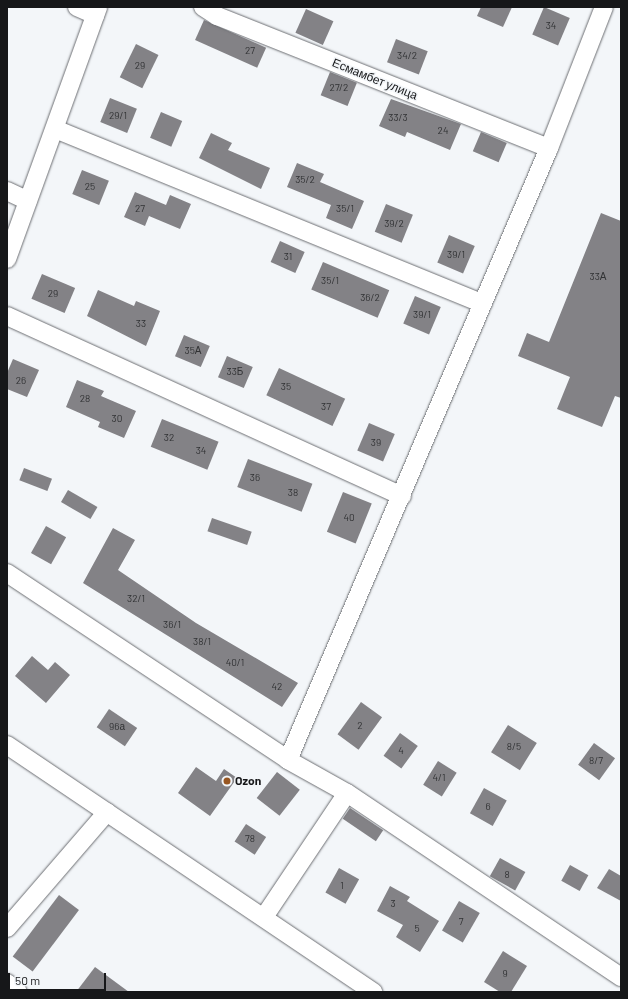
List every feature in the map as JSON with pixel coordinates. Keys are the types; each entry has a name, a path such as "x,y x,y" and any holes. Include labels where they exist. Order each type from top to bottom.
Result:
{"street":[{"path":"7,259 97,11 77,7"},
{"name":"Есмамбет улица","path":"203,7 217,16 549,148"},
{"path":"288,760 402,496 549,148 604,7"},
{"path":"55,129 483,304"},
{"path":"7,191 28,201"},
{"path":"7,316 402,496"},
{"path":"7,573 288,760 347,793 621,977"},
{"path":"7,745 264,917 364,990"},
{"path":"264,917 347,793"},
{"path":"7,928 107,812"},
{"path":"7,983 18,992"}],"building":[{"path":"481,7 512,7 503,27 477,16"},
{"path":"544,7 570,18 558,46 532,35"},
{"path":"306,9 333,21 323,45 295,33"},
{"path":"204,20 266,48 257,68 195,40"},
{"path":"396,39 428,51 419,75 387,62"},
{"path":"136,44 158,55 142,88 120,77"},
{"path":"330,72 357,83 348,106 321,95"},
{"path":"110,98 137,109 127,133 100,122"},
{"path":"391,99 461,124 450,150 407,132 405,137 379,126"},
{"path":"161,112 182,121 171,147 150,138"},
{"path":"481,132 507,143 499,162 473,151"},
{"path":"211,133 232,143 228,150 270,168 261,189 199,158"},
{"path":"297,163 324,174 320,182 364,201 352,229 326,218 331,205 287,187"},
{"path":"82,170 109,181 99,205 72,194"},
{"path":"135,192 166,205 170,195 191,204 180,229 149,216 145,226 124,217"},
{"path":"386,204 413,215 402,243 375,232"},
{"path":"601,213 621,221 621,398 615,396 602,427 557,409 570,377 518,356 527,333 549,342"},
{"path":"449,235 475,246 463,274 437,263"},
{"path":"280,241 305,252 295,273 271,262"},
{"path":"323,262 389,290 378,318 311,290"},
{"path":"42,274 75,288 65,313 31,299"},
{"path":"98,290 134,306 136,301 160,311 146,346 87,316"},
{"path":"415,296 441,307 429,335 403,324"},
{"path":"184,335 210,346 201,367 175,356"},
{"path":"227,356 253,367 244,388 218,377"},
{"path":"13,359 39,370 27,397 7,389 7,373"},
{"path":"279,368 345,399 332,426 266,395"},
{"path":"77,380 104,391 101,396 136,411 124,438 98,427 100,422 66,407"},
{"path":"162,419 219,442 207,470 151,447"},
{"path":"369,423 395,434 383,462 357,451"},
{"path":"248,459 312,484 302,512 237,487"},
{"path":"24,468 52,479 47,491 19,480"},
{"path":"68,490 97,507 90,519 61,502"},
{"path":"343,492 372,504 356,543 327,532"},
{"path":"212,518 252,532 247,545 207,531"},
{"path":"46,526 66,537 51,564 31,553"},
{"path":"113,528 135,540 118,570 196,623 298,683 282,707 83,583"},
{"path":"32,656 48,670 55,662 70,675 46,703 15,676"},
{"path":"361,702 382,717 359,750 337,734"},
{"path":"109,709 137,728 125,746 97,727"},
{"path":"508,725 537,743 520,770 491,752"},
{"path":"400,733 418,746 401,769 384,756"},
{"path":"594,743 615,758 599,780 578,765"},
{"path":"438,761 457,773 442,796 423,785"},
{"path":"196,767 216,781 224,769 237,778 210,816 178,793"},
{"path":"277,772 300,790 280,816 257,798"},
{"path":"484,788 507,801 493,826 470,813"},
{"path":"350,808 383,830 376,841 343,819"},
{"path":"246,824 266,837 255,855 235,842"},
{"path":"500,858 525,872 515,890 490,876"},
{"path":"570,865 588,875 580,891 561,881"},
{"path":"339,868 359,879 346,904 325,892"},
{"path":"609,869 621,876 621,901 597,888"},
{"path":"390,886 410,897 407,901 439,921 420,952 396,937 403,925 377,911"},
{"path":"59,895 79,910 33,972 13,956"},
{"path":"459,901 480,913 463,942 442,930"},
{"path":"503,951 527,966 511,992 500,992 484,982"},
{"path":"95,967 129,992 76,992"}],"place":[{"name":"Ozon","path":"227,781"}]}
